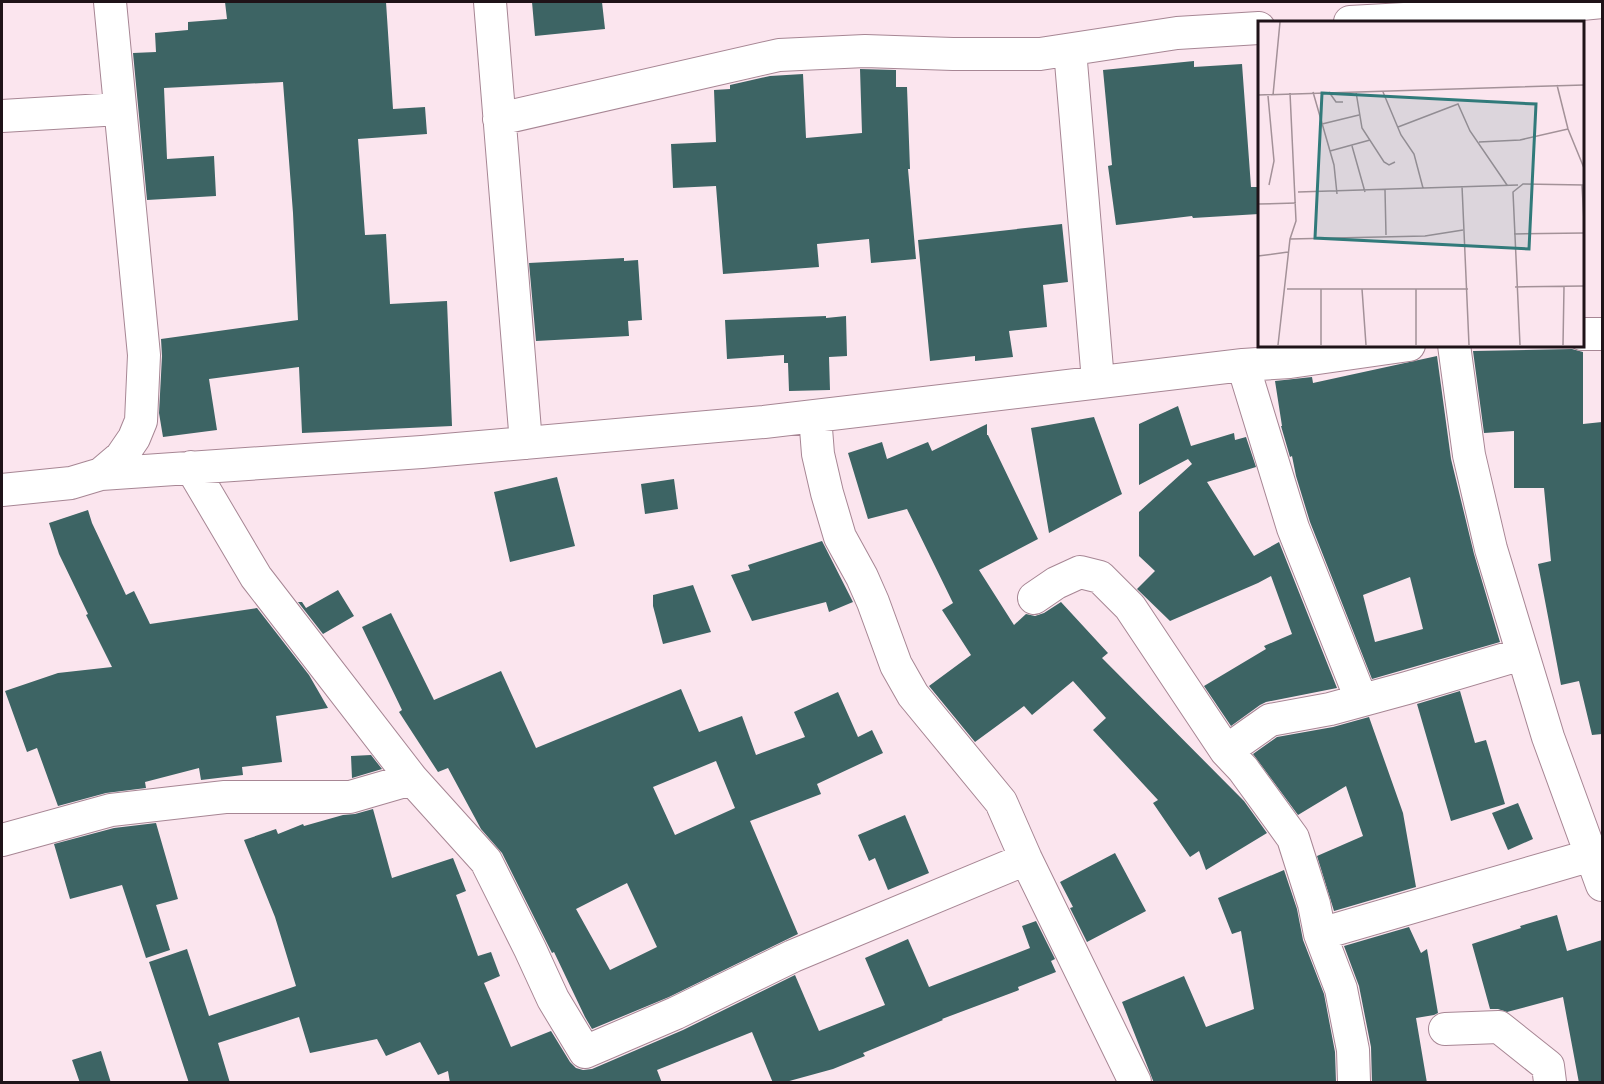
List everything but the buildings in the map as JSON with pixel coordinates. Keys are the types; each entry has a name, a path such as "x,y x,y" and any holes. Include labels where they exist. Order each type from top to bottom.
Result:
{"street":[{"path":"101,474 121,457 134,438 141,421 144,355 110,2"},
{"path":"490,2 526,443"},
{"path":"1386,21 1459,19 1602,2"},
{"path":"499,119 779,55 866,51 1040,54 1177,33 1258,28"},
{"path":"1070,50 1098,381"},
{"path":"2,116 120,109"},
{"path":"1583,334 1602,334"},
{"path":"2,490 71,483 101,474 422,452 815,416 1098,381 1290,362 1402,346"},
{"path":"1454,346 1469,455 1491,549 1548,737 1602,885"},
{"path":"1243,365 1293,528 1361,699"},
{"path":"815,416 818,454 840,537 862,577 896,664 913,695 1001,802 1026,859 1135,1083"},
{"path":"191,467 256,577 412,779 486,861 553,999 585,1053 676,1013 793,956 1026,859"},
{"path":"1034,598 1056,583 1080,572 1100,577 1130,607 1226,751 1243,769 1293,838 1314,904 1320,934 1341,989 1353,1050 1354,1083"},
{"path":"1226,751 1270,720 1330,709 1522,654"},
{"path":"2,840 111,810 225,797 350,797 412,779"},
{"path":"1320,934 1592,855"},
{"path":"1445,1029 1499,1027 1548,1066 1550,1083"}]}
